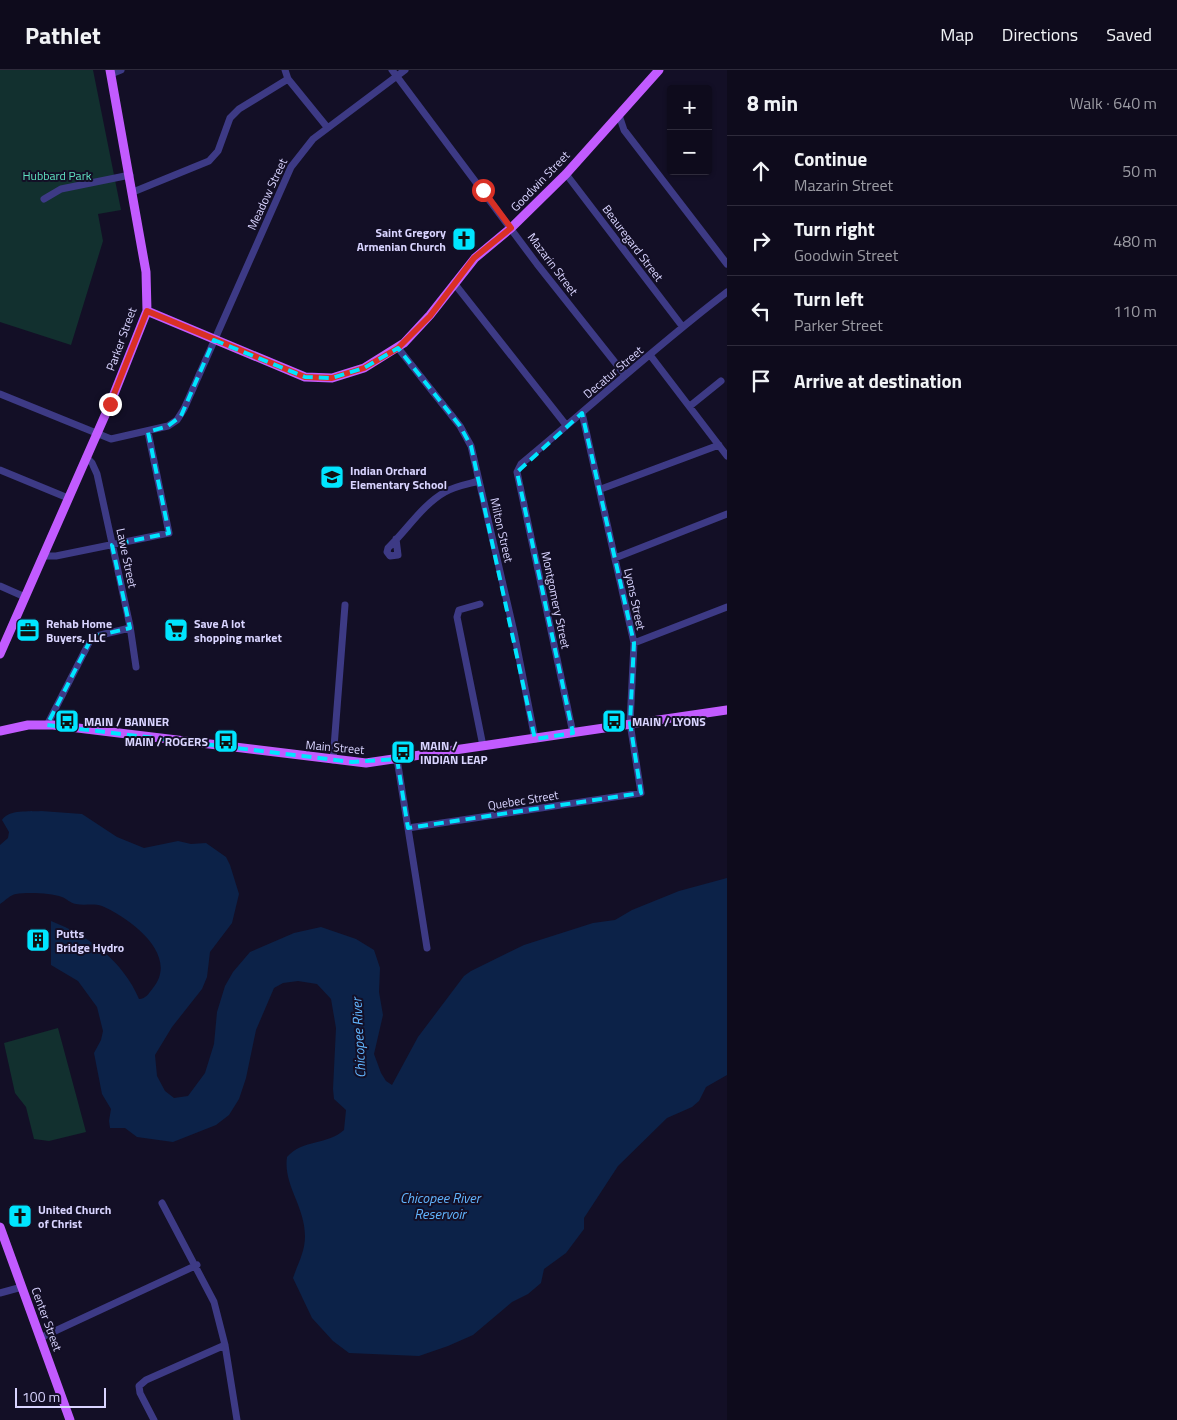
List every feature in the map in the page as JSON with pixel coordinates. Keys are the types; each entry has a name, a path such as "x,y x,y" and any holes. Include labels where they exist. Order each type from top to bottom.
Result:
{"main road":[{"name":"Goodwin Street","path":"147,311 305,377 332,378 364,368 398,348 430,316 474,258 511,228 566,174 659,70"},
{"name":"Parker Street","path":"0,654 96,434 147,311 146,272 111,72"},
{"name":"Main Street","path":"0,731 20,726 48,725 366,763 727,710"},
{"name":"Center Street","path":"0,1227 70,1420"}],"street":[{"path":"111,72 121,70"},
{"path":"285,70 288,78 327,127"},
{"name":"Meadow Street","path":"0,394 112,439 168,426 180,416 291,167 307,146 327,127 394,73 404,70"},
{"name":"Mazarin Street","path":"394,73 624,376"},
{"path":"133,192 209,161 218,151 230,118 288,78"},
{"path":"618,115 624,130 727,264"},
{"name":"Beauregard Street","path":"566,174 682,326"},
{"path":"44,199 62,189 130,175"},
{"path":"454,283 566,425"},
{"name":"Decatur Street","path":"517,472 521,464 566,425 682,326 727,292"},
{"name":"Milton Street","path":"398,348 467,436 473,450 535,738"},
{"path":"650,355 727,456"},
{"path":"690,406 721,381"},
{"name":"Lyons Street","path":"582,413 615,558 628,628 634,642 630,723 641,793"},
{"path":"43,556 112,545 168,533 148,432"},
{"path":"600,489 719,445"},
{"name":"Lawe Street","path":"86,457 92,463 97,474 130,628 136,667"},
{"path":"0,470 68,498"},
{"name":"Montgomery Street","path":"517,472 573,734"},
{"path":"396,539 415,518 445,492 479,481"},
{"path":"615,558 727,514"},
{"path":"0,586 25,597"},
{"path":"480,604 459,610 458,617 484,746"},
{"path":"334,760 345,605"},
{"path":"634,642 727,607"},
{"path":"48,725 92,636 130,628"},
{"path":"397,759 427,948"},
{"name":"Quebec Street","path":"408,828 641,793"},
{"path":"162,1203 197,1265 214,1302 225,1345 237,1420"},
{"path":"40,1338 197,1265"},
{"path":"0,1293 22,1287"},
{"path":"154,1420 140,1393 139,1386 146,1380 225,1345"}],"highlighted area":[{"path":"214,340 305,377 332,378 364,368 398,348 460,426 471,446 535,739 573,733 517,472 582,413 634,643 630,723 641,793 408,828 397,759 352,762 47,725 92,637 130,628 112,545 169,533 148,432 168,426 181,416"}],"green space":[{"name":"Hubbard Park","path":"0,70 93,70 121,210 98,214 103,241 71,345 0,322"},
{"path":"58,1028 86,1132 49,1141 34,1139 26,1107 15,1093 4,1043"}],"water":[{"name":"Chicopee River Reservoir","path":"41,811 82,814 117,837 144,848 178,841 191,844 206,843 226,857 230,865 239,894 232,923 210,952 207,977 202,989 172,1027 155,1055 157,1076 165,1091 174,1098 188,1096 205,1073 214,1044 217,1012 225,986 233,972 250,952 294,933 321,927 356,939 374,950 380,968 379,992 383,1015 374,1054 381,1073 386,1081 392,1085 418,1037 464,976 471,971 524,945 593,923 615,920 632,910 679,891 727,878 727,1075 706,1087 699,1101 692,1107 667,1118 618,1166 584,1218 584,1229 566,1253 544,1269 541,1283 528,1294 512,1302 473,1335 419,1356 349,1353 333,1341 312,1318 293,1278 303,1252 305,1236 302,1215 288,1177 287,1167 287,1157 293,1151 300,1147 331,1138 344,1130 346,1110 334,1099 333,1089 336,1028 331,999 317,984 298,981 283,983 274,988 256,1030 246,1078 239,1099 229,1115 216,1125 173,1142 137,1137 125,1128 110,1128 111,1109 102,1094 94,1053 101,1040 103,1031 97,1007 78,981 51,965 51,921 79,934 103,951 124,973 139,999 149,994 153,988 160,975 160,963 156,951 138,929 126,919 102,906 76,904 62,897 33,893 14,895 0,904 0,845 8,838 9,832 2,820 9,814"}],"place":[{"name":"Saint Gregory Armenian Church","path":"464,239"},
{"name":"Indian Orchard Elementary School","path":"332,477"},
{"name":"Rehab Home Buyers, LLC","path":"28,630"},
{"name":"Save A lot shopping market","path":"176,630"},
{"name":"MAIN / BANNER","path":"67,721"},
{"name":"MAIN / LYONS","path":"614,721"},
{"name":"MAIN / ROGERS","path":"226,741"},
{"name":"MAIN / INDIAN LEAP","path":"403,752"},
{"name":"Putts Bridge Hydro","path":"38,940"},
{"name":"United Church of Christ","path":"20,1216"}],"route":[{"path":"110,404 147,311 305,377 332,378 364,368 404,343 430,316 474,258 511,228 483,190"}],"water label":[{"name":"Chicopee River","path":"358,1038"}]}
